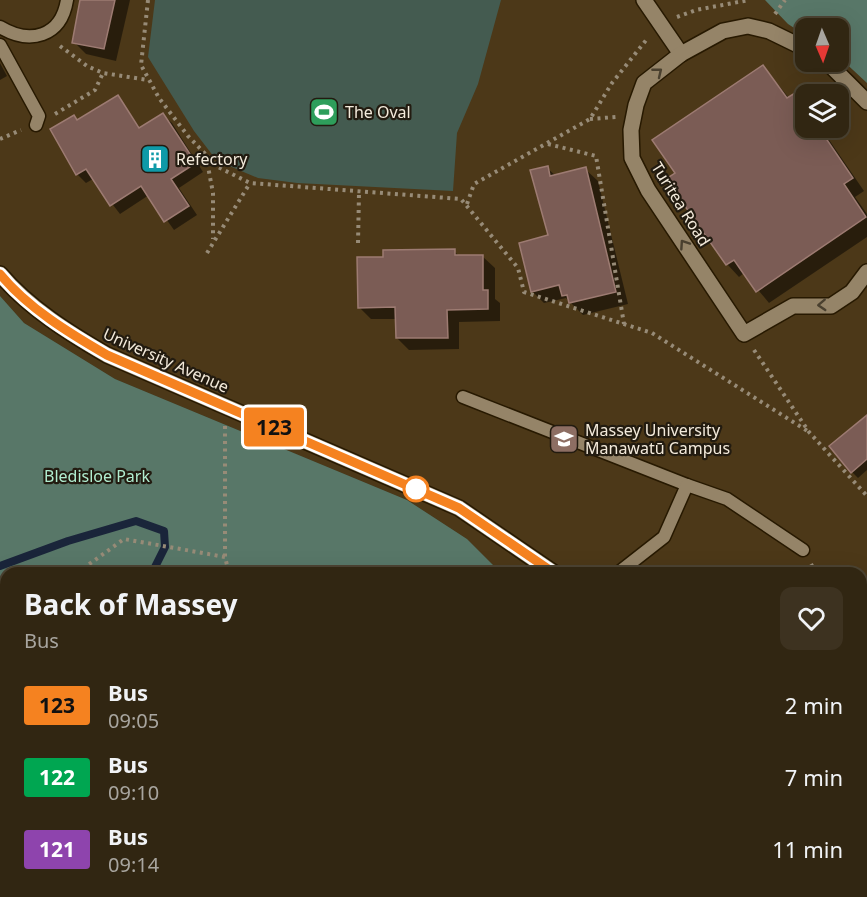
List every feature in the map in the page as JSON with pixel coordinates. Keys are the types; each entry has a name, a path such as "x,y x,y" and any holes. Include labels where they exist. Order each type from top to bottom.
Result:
{"street":[{"path":"644,0 681,54"},
{"name":"Turitea Road","path":"744,334 648,190 632,158 631,130 644,83 681,54 723,31 748,26 769,31 795,44"},
{"path":"837,72 867,102"},
{"path":"744,334 793,306 831,306 852,292 867,272"},
{"name":"University Avenue","path":"0,274 38,310 71,335 107,355 459,508 545,567"}],"lane":[{"path":"0,27 13,35 42,35 59,23 65,15 67,0"},
{"path":"0,45 39,116 36,125"},
{"path":"463,397 687,485 728,498 803,550"},
{"path":"626,567 664,537 687,485"}],"path":[{"path":"148,0 141,65 182,129 219,167 250,183 358,193 461,199 518,268 524,292 652,333 808,432"},
{"path":"674,18 696,10 749,0"},
{"path":"466,205 474,184 590,119 612,83 649,37"},
{"path":"56,43 87,66 104,73 149,80"},
{"path":"0,139 36,125 95,90 104,73"},
{"path":"547,144 596,156 624,324"},
{"path":"206,156 213,193 213,239"},
{"path":"207,253 213,239 250,183"},
{"path":"357,243 358,193"},
{"path":"744,334 808,432 867,496"},
{"path":"226,424 225,557 228,567"},
{"path":"86,567 124,540 225,557"}],"shaded area":[{"name":"Massey University Manawatū Campus","path":"0,0 867,0 867,567 495,567 467,539 407,500 115,379 24,323 0,296"}],"green space":[{"name":"The Oval","path":"155,0 501,0 478,84 457,133 453,191 297,183 258,178 214,157 194,131 148,57"},
{"path":"765,0 867,0 867,83 849,66 849,18 795,18 795,29"},
{"name":"Bledisloe Park","path":"0,296 24,323 115,379 407,500 467,539 495,567 0,567"}],"building":[{"path":"80,0 115,0 104,49 72,43"},
{"path":"763,65 787,98 795,93 795,138 826,138 853,178 844,184 866,217 756,292 734,260 726,265 666,179 675,173 652,140"},
{"name":"Refectory","path":"118,95 139,128 163,113 196,163 171,179 189,206 164,222 141,186 110,206 86,169 76,175 50,129 74,115 77,120"},
{"path":"548,166 550,176 586,167 616,292 569,303 567,295 562,296 559,285 531,292 519,243 548,235 530,170"},
{"path":"455,249 455,255 483,255 483,290 488,290 488,309 447,310 448,338 396,338 395,307 358,308 357,257 383,257 383,250"},
{"path":"867,415 867,459 851,473 829,446"}],"waterway":[{"path":"0,566 68,541 136,521 164,531 165,547 155,567"}],"bus line":[{"name":"123","path":"0,274 38,310 71,335 107,355 459,508 546,567"}],"place":[{"name":"The Oval","path":"324,112"},
{"name":"Refectory","path":"155,159"},
{"name":"Massey University Manawatū Campus","path":"564,439"}]}
